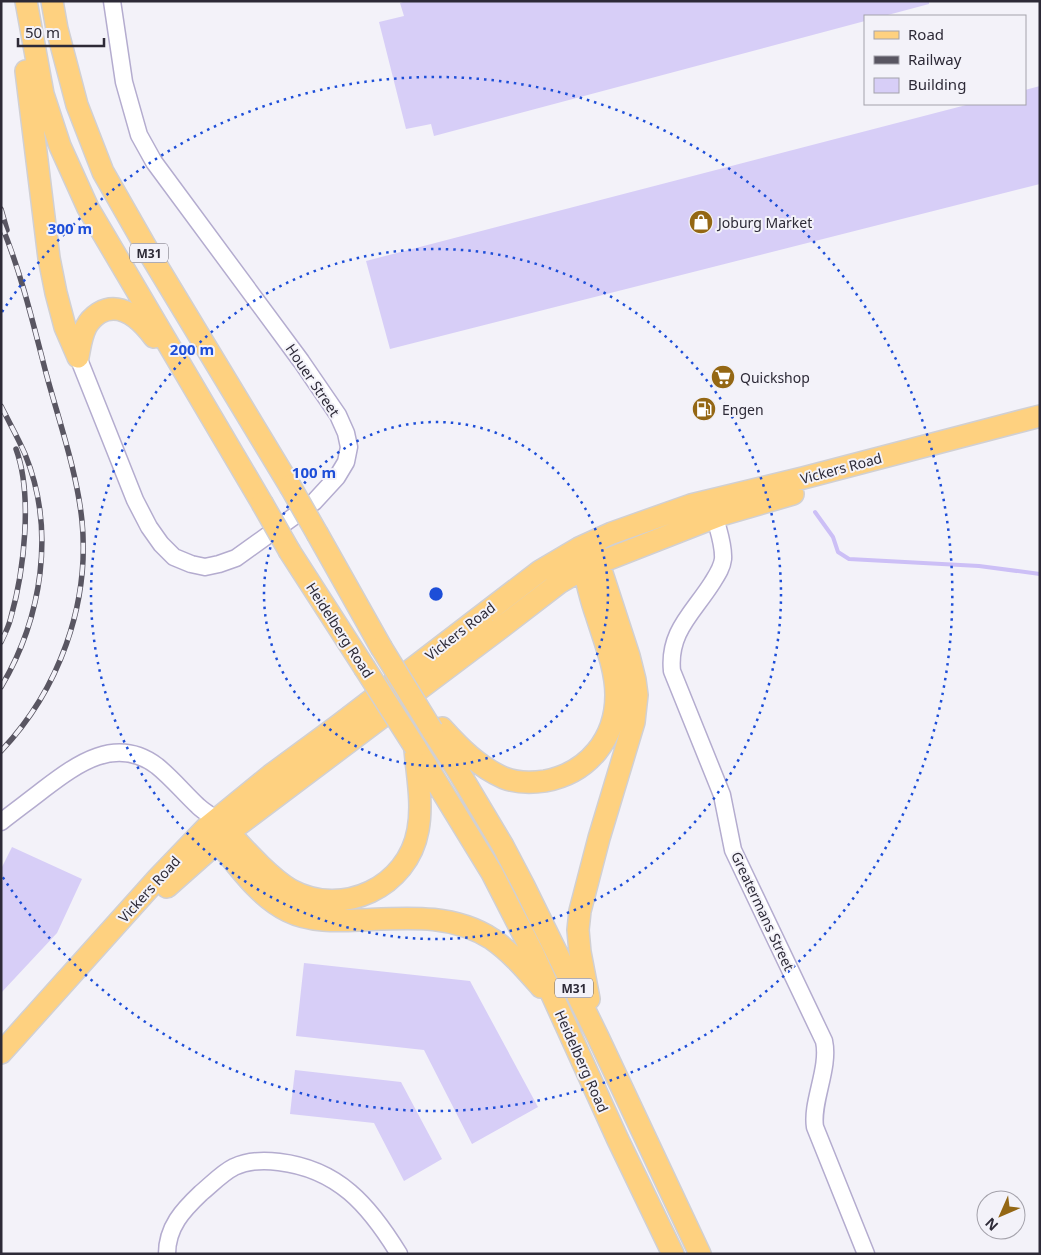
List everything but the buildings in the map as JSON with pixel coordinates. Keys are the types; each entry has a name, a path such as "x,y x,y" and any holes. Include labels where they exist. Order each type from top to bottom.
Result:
{"main road":[{"path":"18,1 18,18 49,258 65,327 78,357"},
{"name":"Heidelberg Road","path":"26,1 43,94 64,155 88,208 290,552 415,747 492,873 558,1006 618,1140 673,1254"},
{"name":"Heidelberg Road","path":"52,1 57,29 77,105 103,172 151,256 290,486 382,647 433,725 503,846 598,1037 700,1254"},
{"path":"78,357 82,337 87,325 101,312 111,309 118,310 129,313 147,329 194,386"},
{"name":"Vickers Road","path":"1,1068 184,871 217,830 271,775 540,571 586,545 612,533 691,505 803,478 1040,416"},
{"name":"Vickers Road","path":"1,1053 158,878 217,830 259,809 551,589 591,566 715,517 808,489 1040,428"},
{"path":"433,725 477,762 505,778 522,782 553,780 572,773 599,750 612,725 615,711 616,684 595,611 591,566 586,545"},
{"path":"591,566 630,656 636,695 634,722 599,838 580,911 578,930 583,975 598,1037"},
{"path":"551,589 565,589 575,593 595,611"},
{"path":"217,830 252,855 290,889 313,898 342,901 356,898 380,888 400,870 409,857 419,828 415,747"},
{"path":"252,855 252,829 259,809"},
{"path":"217,830 250,879 274,903 290,912 322,920 439,919 473,929 493,940 509,953 558,1006"},
{"path":"184,871 214,864 231,868 250,879"}],"street":[{"name":"Houer Street","path":"78,357 135,500 149,527 161,544 174,557 191,564 205,566 219,564 236,558 314,502 337,476 346,462 349,447 346,433 338,415 301,361 154,162 139,135 124,82 112,1"},
{"name":"Greatermans Street","path":"715,517 723,548 721,566 709,588 675,637 671,654 672,671 722,795 735,855 824,1041 824,1064 815,1116 815,1127 866,1254"},
{"path":"1,822 83,761 100,755 128,753 142,757 156,765 172,779 217,830"},
{"path":"168,1254 167,1244 171,1229 177,1218 189,1204 221,1175 235,1167 261,1160 302,1167 332,1178 360,1202 380,1225 398,1254"}],"waterway":[{"path":"815,512 833,537 838,552 849,559 979,566 1040,574"}],"railway":[{"path":"1,209 7,230"},
{"path":"1,224 15,260 72,465 80,503 83,552 81,583 75,614 66,644 54,673 39,701 1,751"},
{"path":"1,406 25,454 35,483 42,543 35,603 15,660 1,687"},
{"path":"1,642 9,624 16,598 25,533 24,488 16,449"}],"place":[{"name":"Joburg Market","path":"701,222"},
{"name":"Quickshop","path":"723,377"},
{"name":"Engen","path":"704,409"}]}
